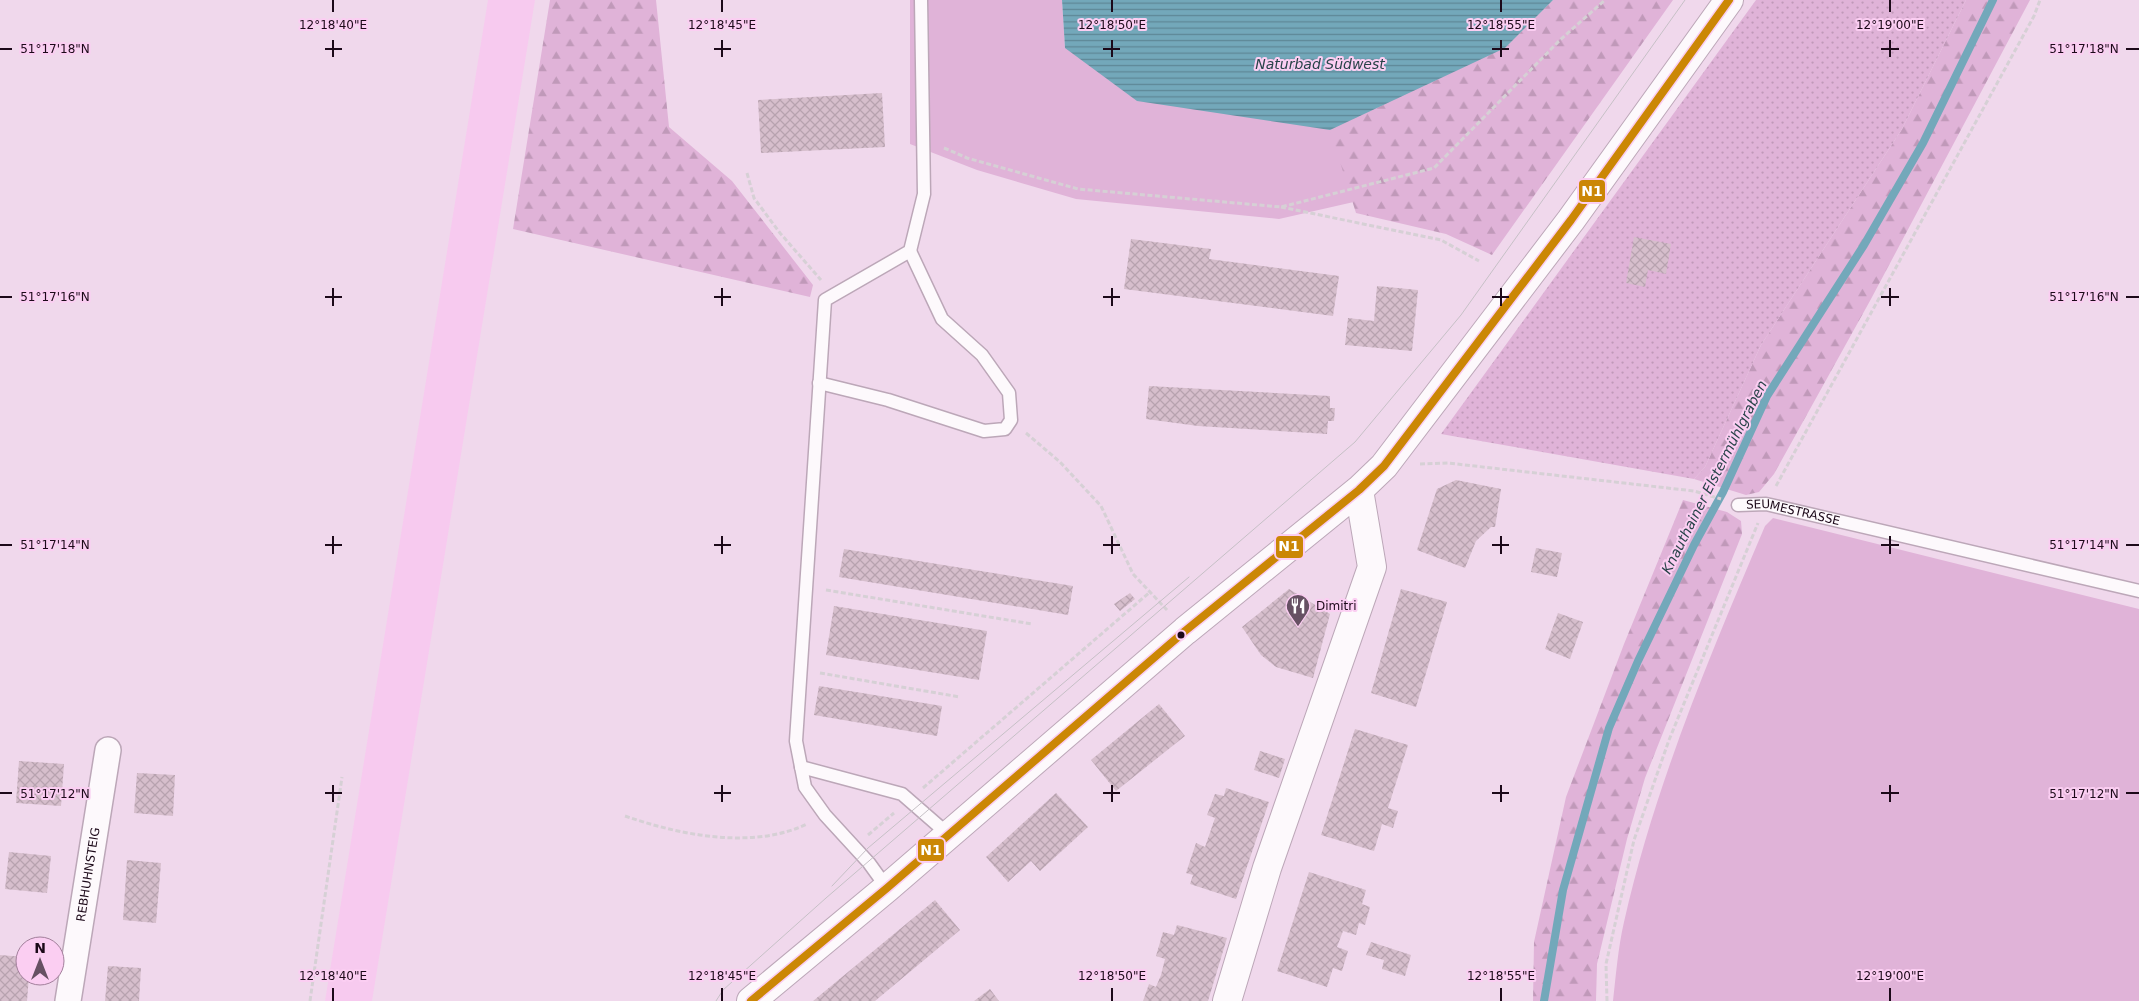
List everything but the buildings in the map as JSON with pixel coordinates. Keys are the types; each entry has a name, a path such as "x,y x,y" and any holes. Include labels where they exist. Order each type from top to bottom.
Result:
{"main road":[{"path":"751,1001 887,888 1185,632 1359,490 1384,466 1571,220 1729,0"},
{"path":"1226,1001 1266,868 1372,567 1359,490"}],"street":[{"name":"REBHUHNSTEIG","path":"68,1001 108,750"}],"lane":[{"path":"819,384 888,400 984,431 1005,429 1011,420 1009,393 982,355 942,319 910,251 924,194 921,0"},
{"path":"887,888 869,863 825,815 805,787 796,741 825,300 910,251"},
{"name":"SEUMESTRASSE","path":"1738,505 1766,504 2139,590"},
{"path":"801,767 902,794 949,835"}],"path":[{"path":"1281,207 1434,168 1560,40 1605,0"},
{"path":"1607,1001 1606,964 1634,840 1669,740 1766,504 2029,25 2040,0"},
{"path":"922,139 967,158 1078,189 1281,207 1441,240 1479,261"},
{"path":"747,173 754,198 780,233 834,294"},
{"path":"1011,420 1060,462 1101,506 1133,574 1168,611"},
{"name":"SEUMESTRASSE","path":"1384,466 1448,462 1694,491 1738,505"},
{"path":"805,586 1032,624"},
{"path":"948,766 1150,592"},
{"path":"800,669 960,697"},
{"path":"310,1001 342,777"},
{"path":"625,816 657,827 705,835 751,837 792,831 825,815"}],"shaded area":[{"path":"488,0 535,0 372,1001 325,1001"}],"green space":[{"path":"550,0 656,0 669,127 732,181 813,285 810,297 513,229"},
{"path":"910,0 1062,0 1065,48 1505,48 1553,0 1446,181 1279,219 1076,199 977,170 910,144"},
{"path":"1553,0 1673,0 1492,255 1446,234 1356,213 1330,130 1505,48"},
{"path":"1756,0 1966,0 1902,129 1761,345 1705,467 1694,479 1441,434"},
{"path":"1966,0 2030,0 1871,299 1774,474 1759,492 1746,495 1694,479 1705,467 1761,345 1902,129"},
{"path":"1683,500 1727,512 1741,521 1742,534 1645,778 1627,839 1597,964 1596,1001 1533,1001 1534,942 1566,797 1624,644"},
{"path":"1773,518 2139,609 2139,1001 1613,1001 1624,922 1651,820 1704,672 1765,526"}],"water":[{"name":"Naturbad Südwest","path":"1062,0 1553,0 1505,48 1330,130 1137,101 1065,48"}],"waterway":[{"name":"Knauthainer Elstermühlgraben","path":"1544,1001 1563,890 1609,728 1638,661 1694,545 1723,492 1767,396 1864,245 1923,143 1993,0"}],"tram line":[{"path":"716,1001 723,990 826,898 1355,442 1461,315 1685,0"},
{"path":"832,886 868,848 1189,577"}],"transit line":[{"name":"N1","path":"751,1001 887,888 1185,631 1359,490 1384,466 1571,220 1729,0"}],"place":[{"name":"Dimitri","path":"1298,627"}]}
